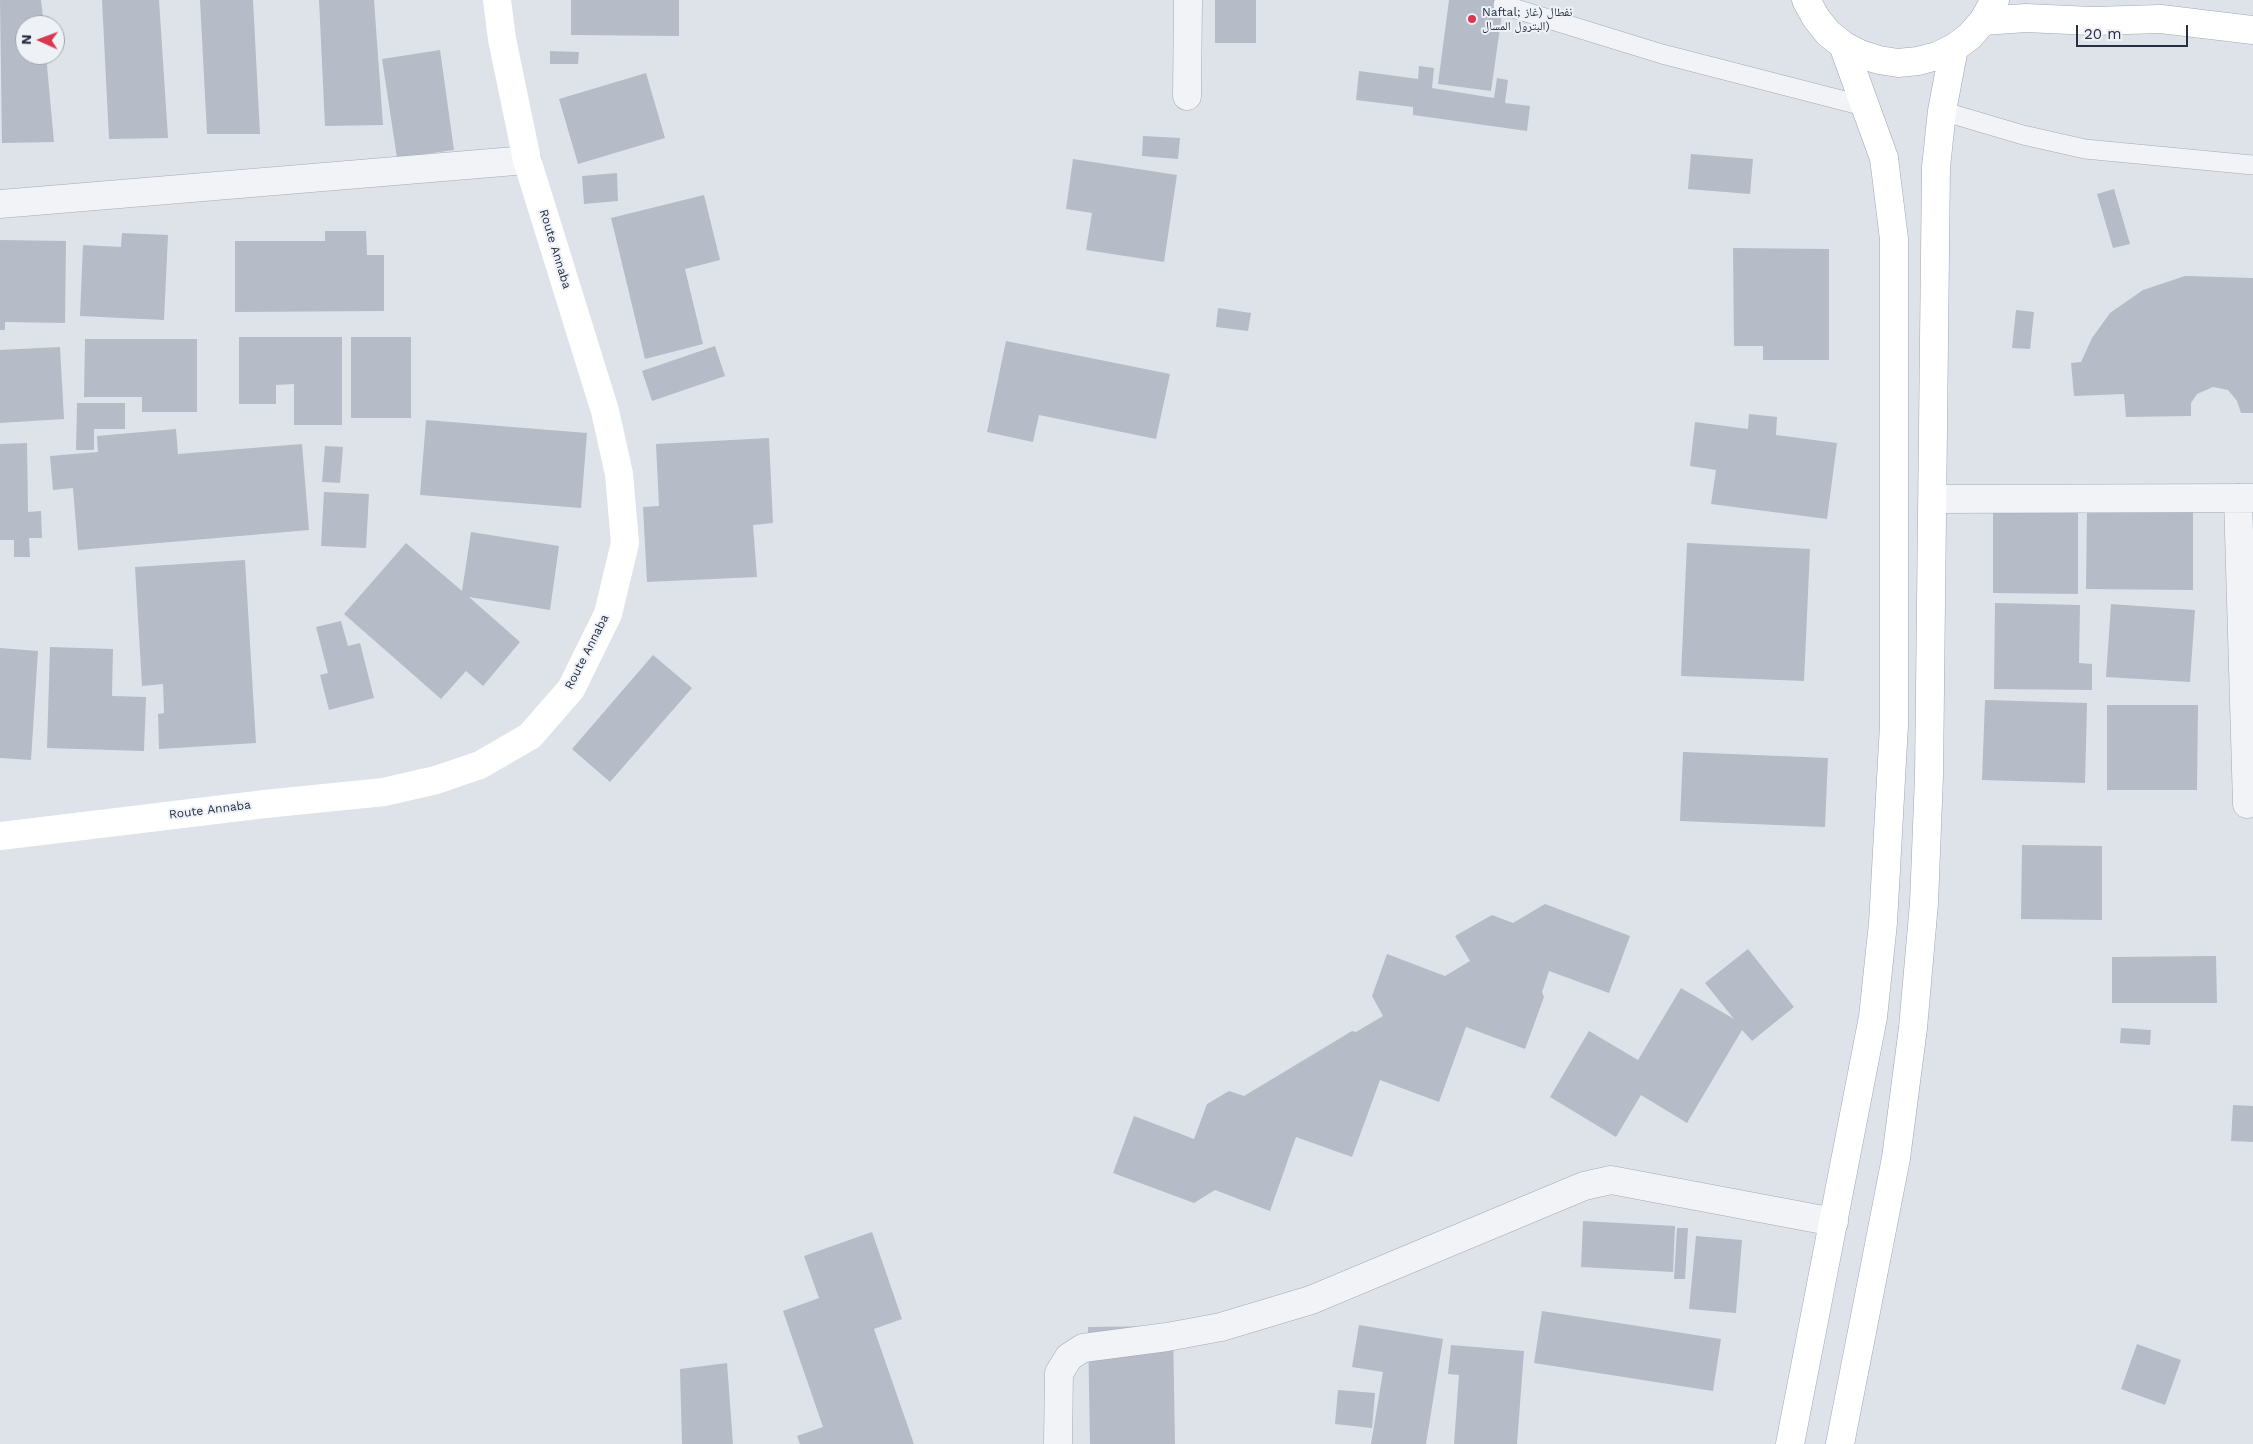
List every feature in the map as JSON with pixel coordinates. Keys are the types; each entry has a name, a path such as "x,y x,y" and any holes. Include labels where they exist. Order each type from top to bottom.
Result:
{"main road":[{"name":"Route Annaba","path":"0,836 265,804 384,792 436,780 480,766 530,736 571,688 608,614 625,543 619,474 605,411 527,160 502,39 497,0"},
{"path":"1804,1 1828,33 1843,45 1860,54 1898,63 1918,61 1954,48 1970,36 1989,10 2026,18 2092,21 2161,19 2253,30"},
{"path":"1790,1444 1873,1017 1883,923 1894,725 1894,239 1884,158 1843,45"},
{"path":"1840,1444 1896,1158 1913,1028 1924,903 1928,805 1934,499 1936,167 1942,111 1954,48"}],"street":[{"path":"1188,0 1188,96"},
{"path":"0,204 527,160"},
{"path":"1934,499 2245,498 2246,804"},
{"path":"1058,1444 1059,1373 1069,1357 1083,1348 1167,1338 1221,1327 1311,1300 1584,1186 1611,1180 1834,1222"}],"lane":[{"path":"1503,5 1662,54 1864,106"},
{"path":"1942,111 2023,135 2085,149 2253,164"}],"building":[{"path":"0,0 41,0 43,15 15,15 15,65 47,65 54,142 2,143"},
{"path":"102,0 159,0 168,138 109,139"},
{"path":"200,0 253,0 260,134 207,134"},
{"path":"319,0 374,0 383,125 325,126"},
{"path":"571,0 679,0 679,36 571,35"},
{"path":"1215,0 1256,0 1256,43 1215,43"},
{"path":"1449,0 1504,0 1491,91 1438,84"},
{"path":"440,50 454,150 397,158 382,59"},
{"path":"550,51 579,52 578,64 550,64"},
{"path":"1419,66 1434,68 1432,88 1494,98 1497,78 1508,80 1505,103 1530,106 1527,131 1413,115 1413,107 1356,100 1359,71 1418,79"},
{"path":"646,73 665,138 578,164 559,99"},
{"path":"1143,136 1180,138 1178,159 1142,156"},
{"path":"1691,154 1753,159 1750,194 1688,189"},
{"path":"1073,159 1177,175 1164,262 1086,250 1092,213 1066,209"},
{"path":"617,173 618,201 584,204 582,176"},
{"path":"2114,189 2130,244 2113,248 2097,194"},
{"path":"704,195 720,260 685,269 703,344 645,359 611,218"},
{"path":"325,231 366,231 367,255 384,255 384,311 235,312 235,241 325,241"},
{"path":"122,233 168,235 164,320 80,316 83,245 121,247"},
{"path":"0,240 66,241 65,323 5,322 5,330 0,330"},
{"path":"1733,248 1829,249 1829,360 1763,360 1763,346 1734,346"},
{"path":"2185,276 2253,278 2253,413 2241,413 2237,401 2228,390 2213,387 2197,394 2191,403 2191,416 2126,417 2124,394 2074,396 2071,363 2081,362 2092,338 2110,313 2143,290"},
{"path":"1218,308 1251,313 1248,331 1216,327"},
{"path":"2016,310 2034,312 2030,349 2012,348"},
{"path":"239,337 342,337 342,425 294,425 294,384 276,385 276,404 239,404"},
{"path":"351,337 411,337 411,418 351,418"},
{"path":"85,339 197,339 197,412 142,412 142,397 84,397"},
{"path":"1006,341 1170,374 1156,439 1039,415 1033,442 987,432"},
{"path":"715,346 725,376 652,401 642,371"},
{"path":"60,347 64,419 0,423 0,350"},
{"path":"77,403 125,403 125,429 94,429 94,450 76,450"},
{"path":"1749,414 1777,417 1776,435 1837,443 1827,519 1711,504 1716,470 1690,466 1695,422 1748,429"},
{"path":"426,420 587,433 581,508 420,495"},
{"path":"176,429 178,454 302,444 309,530 78,550 73,488 53,490 50,456 98,452 97,436"},
{"path":"769,438 773,523 753,525 757,577 647,582 643,507 659,506 656,444"},
{"path":"27,443 28,512 41,511 42,538 29,538 30,557 14,557 14,540 0,540 0,444"},
{"path":"325,446 343,447 340,483 322,482"},
{"path":"324,492 369,494 366,548 321,546"},
{"path":"2087,507 2193,508 2193,590 2086,589"},
{"path":"1993,510 2078,510 2078,594 1993,593"},
{"path":"471,532 559,546 550,610 469,597 520,642 483,686 466,671 441,699 344,614 406,543 462,591"},
{"path":"1687,543 1810,549 1804,681 1681,676"},
{"path":"245,560 256,743 159,749 158,714 164,713 163,684 142,686 135,567"},
{"path":"1995,603 2080,605 2079,663 2092,664 2092,690 1994,689"},
{"path":"2111,604 2195,610 2190,682 2106,677"},
{"path":"341,621 348,646 360,643 374,698 329,710 320,675 328,673 316,627"},
{"path":"50,647 113,649 112,696 146,697 144,751 47,748"},
{"path":"0,648 38,651 31,760 0,758"},
{"path":"653,655 692,688 610,782 572,749"},
{"path":"1985,700 2087,703 2085,783 1982,780"},
{"path":"2107,705 2198,705 2197,790 2107,790"},
{"path":"1683,752 1828,758 1825,827 1680,821"},
{"path":"2022,845 2102,846 2102,920 2021,919"},
{"path":"1545,904 1630,936 1609,993 1549,971 1542,992 1544,997 1525,1049 1466,1027 1439,1102 1380,1080 1352,1157 1296,1137 1270,1211 1215,1190 1194,1203 1113,1173 1134,1116 1194,1139 1207,1104 1229,1091 1244,1096 1352,1031 1356,1032 1383,1016 1372,996 1387,954 1445,976 1470,961 1455,936 1492,915 1513,923"},
{"path":"1748,949 1794,1007 1752,1041 1742,1030 1687,1123 1641,1095 1616,1137 1550,1097 1589,1031 1638,1060 1681,988 1734,1019 1705,983"},
{"path":"2216,956 2217,1003 2112,1003 2112,957"},
{"path":"2121,1028 2151,1030 2150,1045 2120,1043"},
{"path":"2233,1105 2253,1106 2253,1142 2231,1141"},
{"path":"1583,1221 1675,1226 1673,1272 1581,1267"},
{"path":"1677,1228 1688,1228 1685,1279 1674,1279"},
{"path":"872,1232 902,1319 874,1329 914,1444 800,1444 797,1436 823,1427 783,1311 819,1298 804,1256"},
{"path":"1696,1236 1742,1240 1736,1313 1689,1309"},
{"path":"1542,1311 1721,1339 1713,1391 1534,1363"},
{"path":"1359,1325 1443,1339 1426,1444 1371,1444 1383,1372 1352,1367"},
{"path":"1173,1326 1175,1444 1090,1444 1088,1327"},
{"path":"2137,1344 2181,1360 2165,1405 2121,1389"},
{"path":"1451,1345 1524,1351 1517,1444 1454,1444 1459,1375 1448,1374"},
{"path":"727,1363 733,1444 682,1444 680,1369"},
{"path":"1338,1390 1375,1393 1372,1428 1335,1424"}],"place":[{"name":"Naftal; نفطال (غاز البترول المسال)","path":"1472,19"}]}
